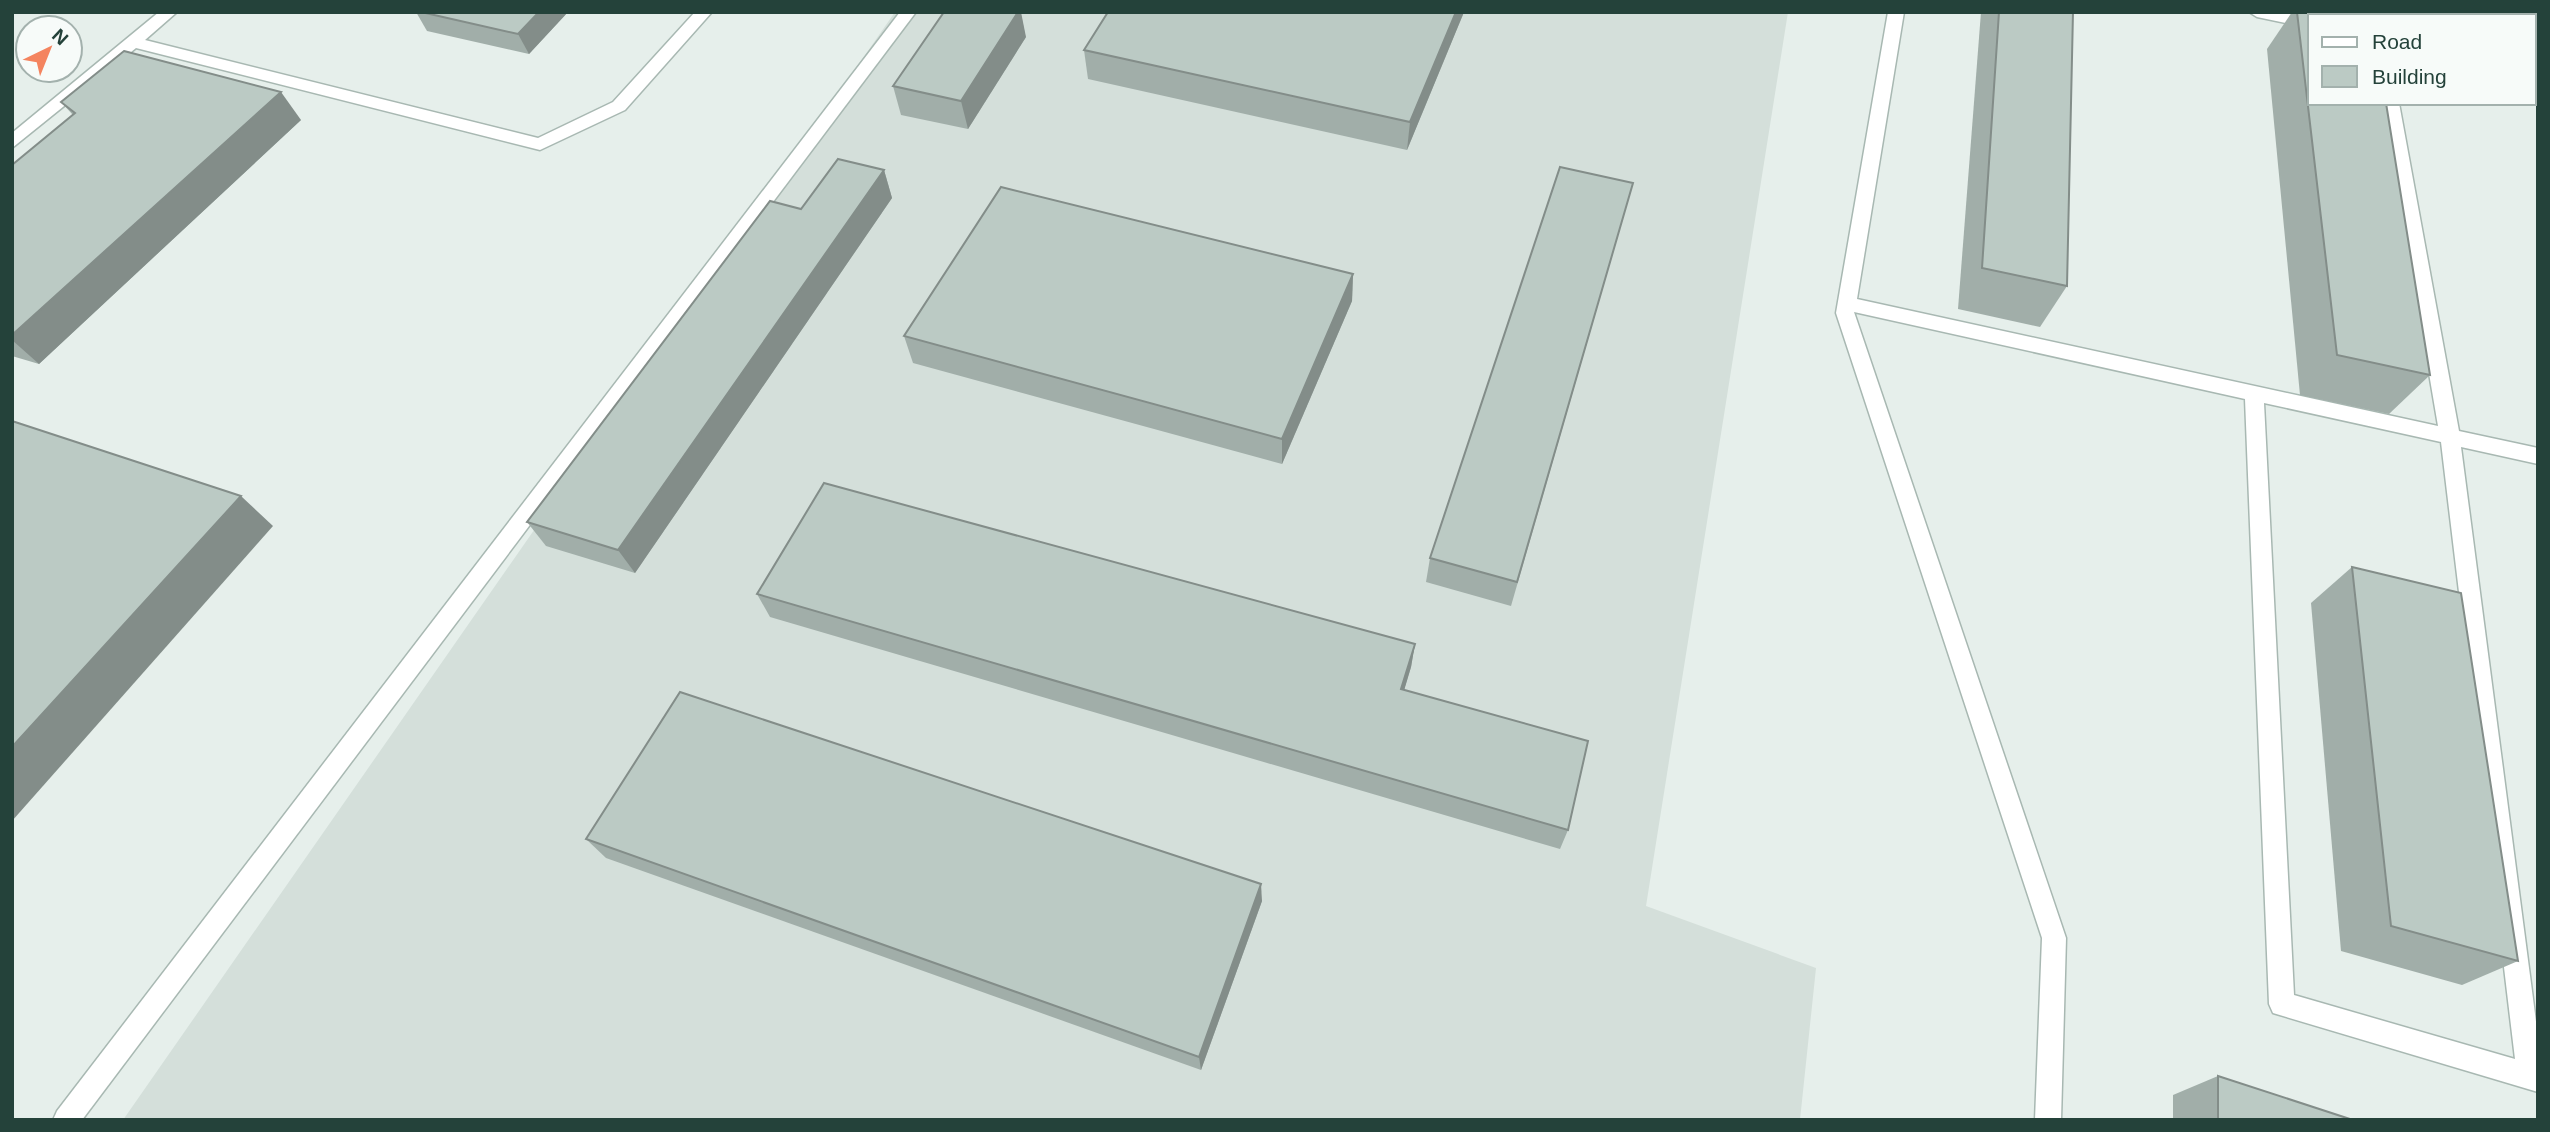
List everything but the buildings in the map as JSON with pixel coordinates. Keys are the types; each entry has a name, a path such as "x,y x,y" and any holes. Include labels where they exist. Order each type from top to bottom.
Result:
{"street":[{"path":"12,142 169,12"},
{"path":"134,41 540,144 618,106 704,12"},
{"path":"66,1120 908,12"},
{"path":"1896,12 1845,313 2054,937 2048,1120"},
{"path":"2257,12 2308,23"},
{"path":"2254,394 2282,1004 2534,1078 2450,437 2391,105"},
{"path":"1847,304 2538,456"}],"shaded area":[{"path":"895,12 1788,12 1646,906 1816,968 1800,1120 123,1120"}]}
